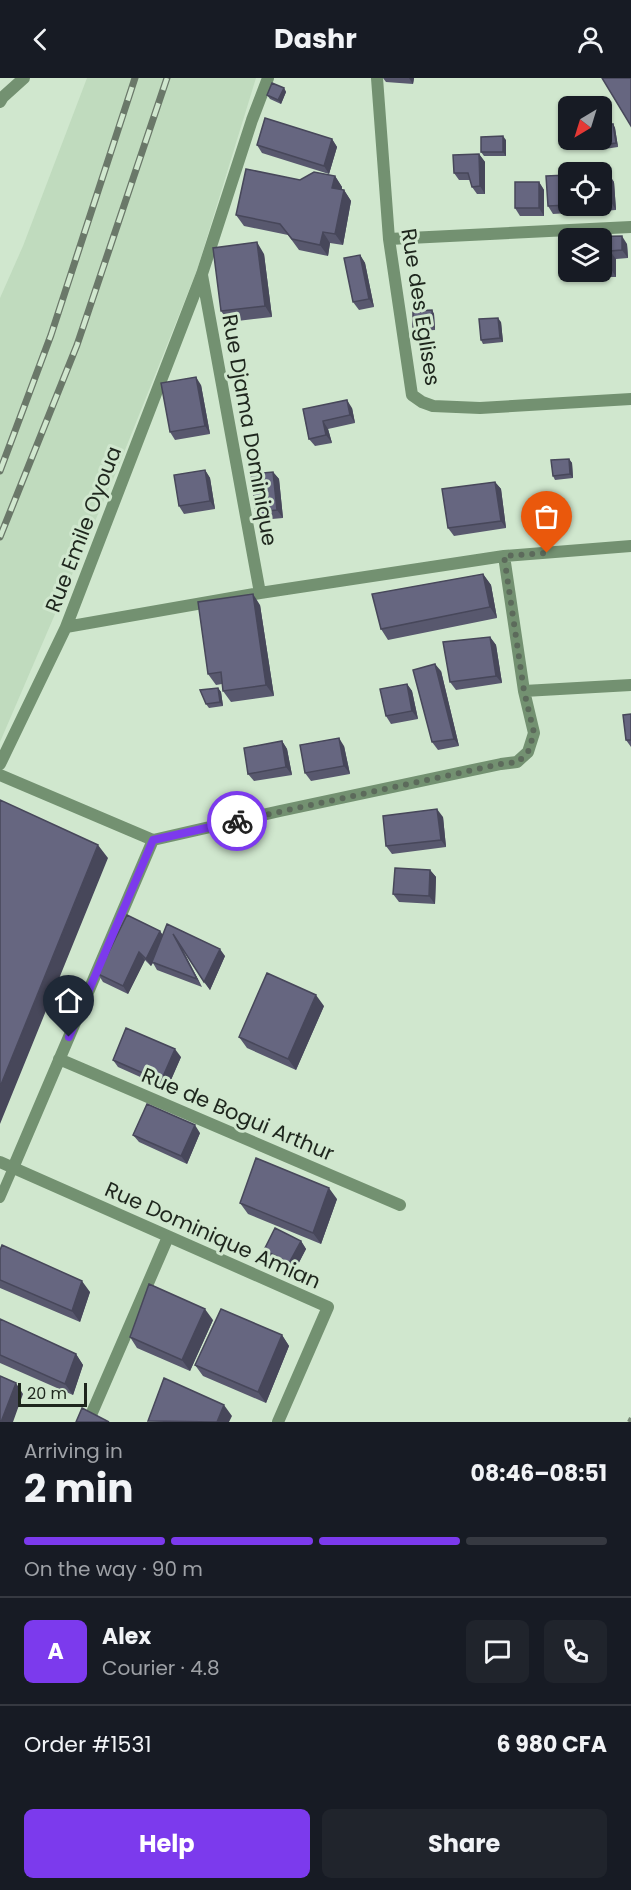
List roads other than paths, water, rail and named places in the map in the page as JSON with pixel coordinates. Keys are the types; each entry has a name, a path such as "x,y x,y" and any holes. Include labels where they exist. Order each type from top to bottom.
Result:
{"street":[{"path":"1,99 24,78"},
{"name":"Rue Emile Oyoua","path":"66,627 202,274 268,78"},
{"name":"Rue des Eglises","path":"377,78 389,239 412,394 422,402 433,406 480,408 631,399"},
{"path":"389,239 631,227"},
{"name":"Rue Djama Dominique","path":"202,274 260,593"},
{"name":"Rue Emile Oyoua","path":"66,627 260,593 504,556 631,546"},
{"path":"0,775 153,840 280,811 518,762 528,752 534,733 524,691 504,556"},
{"path":"0,764 66,627"},
{"path":"524,691 631,685"},
{"path":"13,1168 153,840"},
{"name":"Rue de Bogui Arthur","path":"59,1059 400,1205"},
{"name":"Rue Dominique Amian","path":"0,1162 328,1307 278,1422"},
{"path":"88,1422 168,1237"}],"lane":[{"path":"0,1198 13,1168"}],"railway":[{"path":"0,471 51,335 135,78"},
{"path":"0,537 77,345 167,78"}]}
